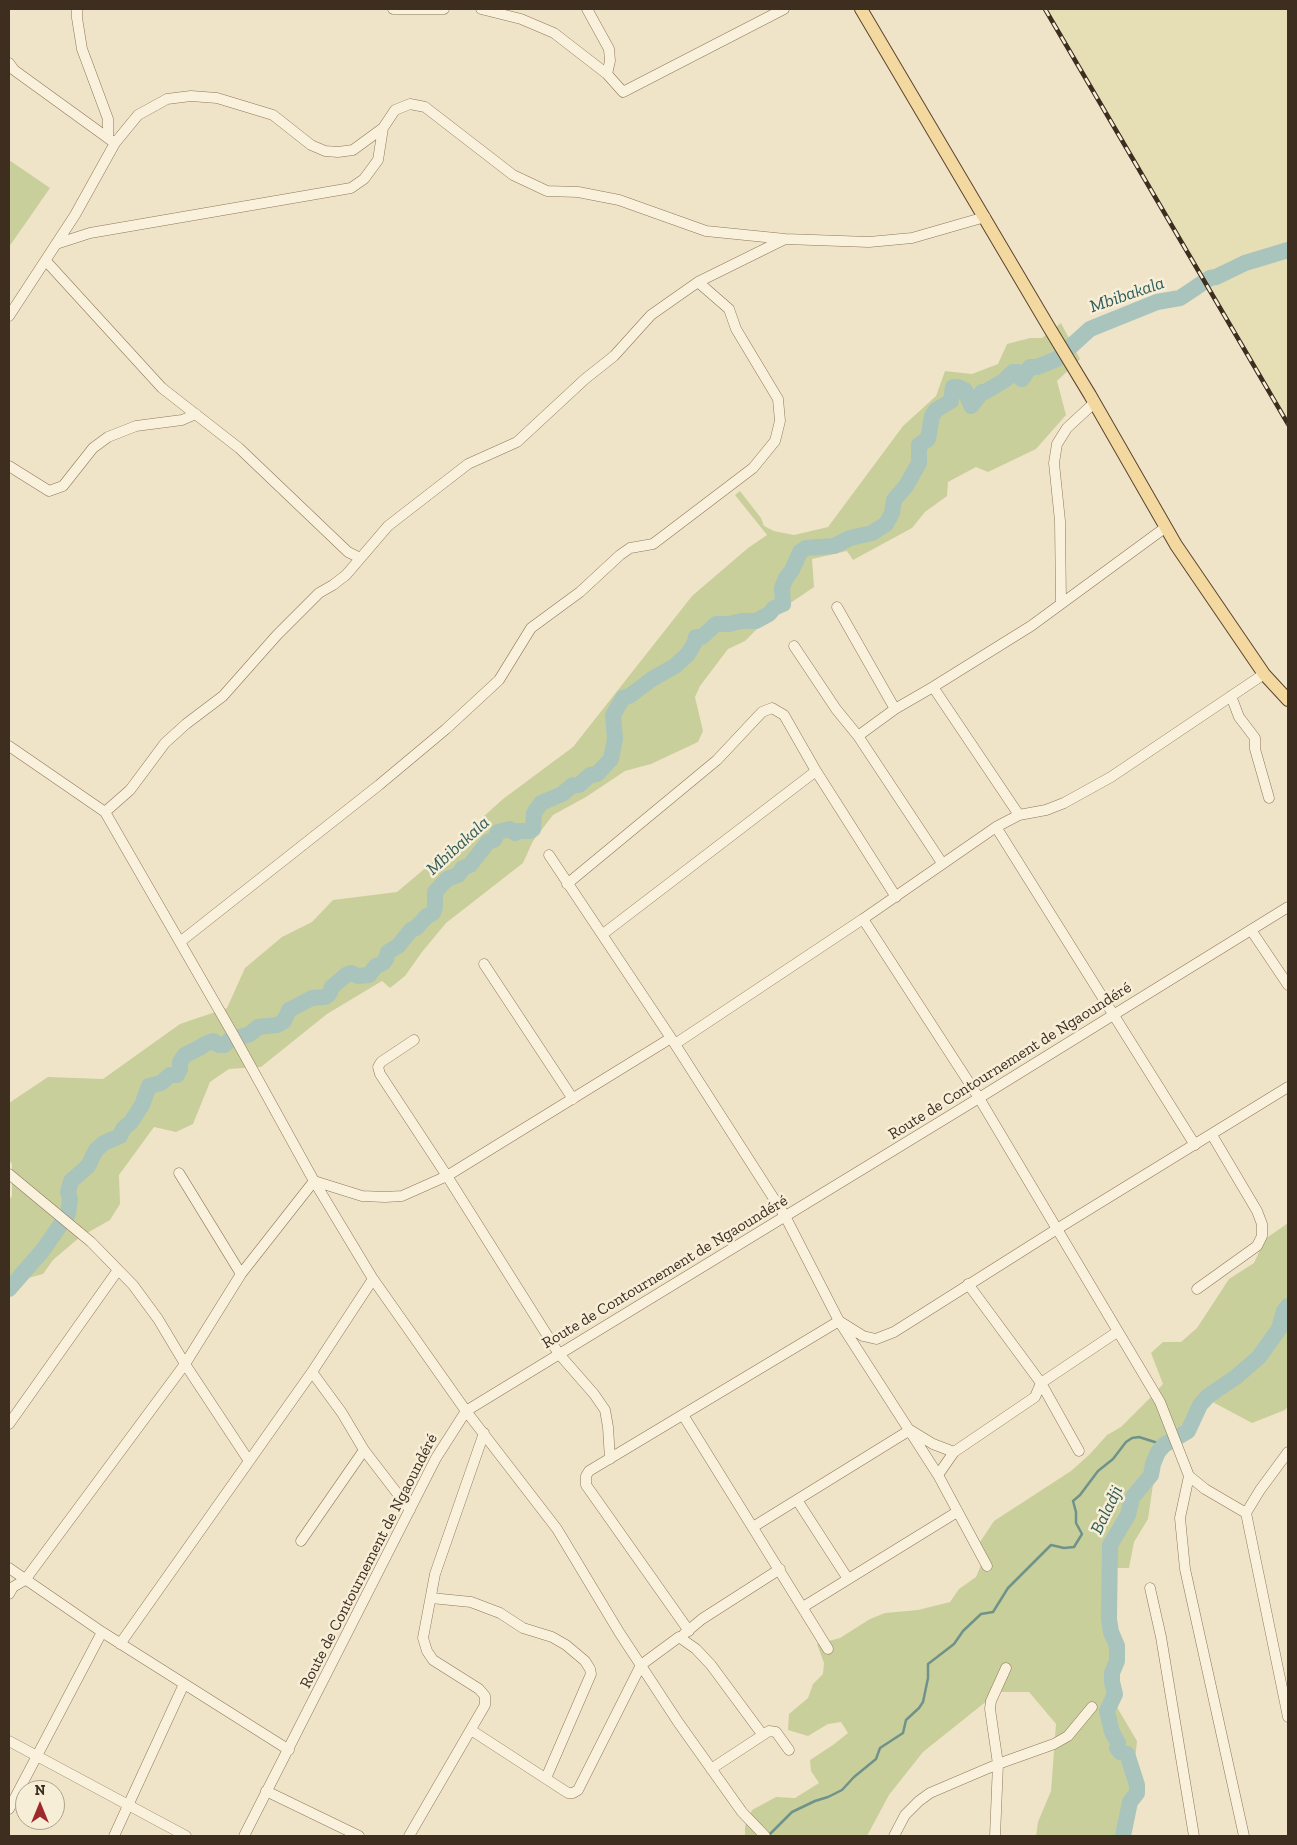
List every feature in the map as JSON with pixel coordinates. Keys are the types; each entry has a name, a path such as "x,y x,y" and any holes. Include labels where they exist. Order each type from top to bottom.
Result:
{"main road":[{"path":"861,9 985,217 1176,545 1264,674 1288,700"}],"street":[{"path":"77,9 82,49 108,119 112,141"},
{"path":"393,9 444,9"},
{"path":"481,9 521,19 554,33 607,74 623,92 784,9"},
{"path":"587,9 609,49 610,61 607,74"},
{"path":"9,63 14,70 112,141"},
{"path":"9,316 75,215 112,141 138,115 167,99 191,96 217,98 273,115 311,145 338,152 353,150 383,128 395,110 410,104 424,107 513,175 547,190 578,192 619,200 706,231 785,239 869,242 912,238 985,217"},
{"path":"56,244 90,233 351,188 364,179 378,160 383,128"},
{"path":"105,812 130,790 165,743 186,724 223,696 277,635 318,593 334,585 346,575 388,526 468,464 517,442 585,379 614,356 651,315 698,282 785,239"},
{"path":"46,261 162,388 239,448 348,552 360,558"},
{"path":"180,942 379,785 446,729 499,680 531,628 580,592 625,551 638,546 653,544 709,503 753,468 775,441 780,421 778,399 736,329 729,309 698,282"},
{"path":"1061,603 1060,521 1054,463 1057,444 1068,428 1094,403"},
{"path":"9,466 49,491 63,486 93,448 108,437 136,426 182,420 196,414"},
{"path":"858,736 895,709 934,687 1031,626 1166,528"},
{"path":"837,607 895,709"},
{"path":"794,646 836,709 858,736 942,863"},
{"path":"314,1181 362,1196 385,1197 402,1196 447,1176 673,1041 863,919 996,827 1019,815 1046,810 1064,803 1111,777 1264,674"},
{"path":"934,687 1019,815"},
{"path":"1231,696 1239,717 1255,738 1255,749 1269,798"},
{"path":"567,884 718,760 762,712 772,708 784,715 816,771 896,897"},
{"path":"9,746 105,812 314,1181 373,1279 466,1411 557,1529 641,1665 711,1769 742,1812 765,1836"},
{"path":"603,934 816,771"},
{"path":"996,827 1195,1145"},
{"path":"549,856 603,934 785,1216 839,1321 938,1476 987,1566"},
{"name":"Route de Contournement de Ngaoundéré","path":"244,1836 436,1458 466,1411 980,1098 1288,907"},
{"path":"863,919 980,1098 1116,1332 1153,1389 1189,1476 1205,1489 1246,1513"},
{"path":"1251,930 1288,985"},
{"path":"484,964 573,1099"},
{"path":"414,1040 381,1062 378,1066 380,1074 447,1176 559,1354 594,1394 605,1410 610,1459"},
{"path":"839,1321 863,1336 876,1339 894,1332 968,1284 1288,1087"},
{"path":"1197,1289 1256,1246 1262,1236 1262,1224 1257,1211 1212,1135"},
{"path":"179,1173 241,1274"},
{"path":"9,1174 91,1242 133,1286 158,1319 185,1364 249,1461"},
{"path":"9,1594 13,1587 25,1580 185,1364 241,1274 314,1181"},
{"path":"9,1424 118,1270"},
{"path":"120,1644 312,1372 373,1279"},
{"path":"968,1284 1041,1382 1080,1451"},
{"path":"689,1631 586,1485 586,1476 589,1472 683,1414 839,1321"},
{"path":"938,1476 954,1452 1035,1397 1041,1382 1116,1332"},
{"path":"312,1372 342,1413 364,1450 410,1510"},
{"path":"683,1414 828,1649"},
{"path":"910,1430 933,1444 954,1452"},
{"path":"753,1527 910,1430"},
{"path":"409,1836 485,1705 484,1696 479,1689 433,1660 426,1651 423,1638 435,1574 484,1433"},
{"path":"301,1541 364,1450"},
{"path":"1288,1452 1260,1490 1246,1513 1288,1717"},
{"path":"1189,1476 1180,1518 1185,1569 1244,1836"},
{"path":"797,1500 848,1579"},
{"path":"803,1607 957,1512"},
{"path":"9,1568 120,1644 289,1750"},
{"path":"471,1730 568,1793 573,1793 578,1790 641,1665 702,1620 780,1569"},
{"path":"1150,1588 1161,1637 1194,1836"},
{"path":"431,1598 471,1602 500,1613 523,1628 552,1637 566,1645 585,1661 590,1669 590,1674 546,1778"},
{"path":"9,1809 102,1632"},
{"path":"680,1637 712,1665 762,1734"},
{"path":"995,1836 998,1764 990,1709 991,1701 1006,1668"},
{"path":"114,1836 184,1684"},
{"path":"894,1836 905,1815 930,1793 998,1764 1054,1744 1068,1736 1092,1707"},
{"path":"711,1769 769,1731 776,1732 789,1750"},
{"path":"9,1742 186,1836"},
{"path":"266,1791 359,1836"}],"shaded area":[{"path":"1045,9 1288,9 1288,424 1231,324"}],"green space":[{"path":"9,160 50,188 9,247"},
{"name":"Mbibakala","path":"1061,323 1080,359 1057,381 1066,415 1036,449 988,472 976,467 948,482 947,496 925,512 912,528 853,560 847,551 812,559 814,587 767,619 745,641 728,649 700,686 695,697 703,731 698,742 651,764 625,771 586,797 553,815 533,841 523,863 446,923 405,976 390,988 382,981 327,1014 261,1067 229,1069 210,1082 193,1124 176,1132 154,1127 119,1175 120,1204 110,1220 80,1237 53,1260 43,1274 17,1281 9,1295 9,1200 12,1196 12,1164 9,1160 9,1103 48,1077 103,1079 180,1024 227,1008 245,968 282,937 312,922 333,900 397,892 503,799 573,747 692,596 748,548 767,535 735,495 740,491 761,518 764,526 774,531 794,535 828,527 903,426 936,396 945,371 972,374 998,364 1007,344 1030,338 1042,338"},
{"name":"Baladji","path":"1288,1223 1288,1406 1285,1410 1252,1423 1207,1399 1198,1405 1186,1421 1162,1444 1155,1471 1148,1519 1134,1542 1129,1568 1114,1568 1110,1588 1123,1663 1118,1672 1111,1697 1137,1741 1130,1836 1036,1836 1038,1822 1051,1791 1056,1724 1029,1692 998,1692 923,1752 889,1795 867,1836 745,1836 745,1826 752,1810 776,1797 795,1798 819,1783 811,1771 810,1760 848,1733 841,1722 828,1724 808,1736 788,1730 789,1714 808,1698 813,1684 823,1674 824,1663 817,1644 840,1638 870,1619 885,1613 918,1610 950,1602 959,1589 976,1577 982,1563 978,1545 994,1521 1071,1471 1107,1435 1121,1427 1152,1396 1163,1384 1151,1353 1163,1342 1181,1342 1197,1328 1229,1279 1254,1263 1265,1239"}],"waterway":[{"name":"Mbibakala","path":"9,1289 43,1250 68,1214 70,1199 68,1192 71,1181 88,1166 96,1150 104,1143 120,1136 123,1129 131,1122 142,1105 149,1086 161,1083 170,1075 177,1075 180,1069 180,1062 185,1055 205,1044 213,1041 219,1045 224,1045 230,1040 250,1034 258,1027 277,1025 284,1021 289,1010 312,998 325,997 329,994 332,987 346,975 351,973 358,976 369,975 376,966 383,963 388,952 398,946 411,930 433,913 435,892 447,879 458,875 463,868 470,865 488,842 494,840 498,832 510,829 515,833 533,829 534,813 541,803 562,794 573,785 579,785 590,775 597,774 611,759 615,739 613,715 623,698 631,695 652,679 675,666 688,654 696,637 702,637 716,624 756,621 783,604 782,588 786,578 800,552 806,548 834,546 850,538 872,533 886,524 892,513 894,500 906,486 919,463 919,445 928,439 932,416 936,410 951,401 953,387 965,390 971,406 982,392 1005,380 1013,372 1018,372 1022,379 1030,367 1037,367 1057,359 1090,329 1157,302 1180,298 1210,278 1245,263 1288,250"},
{"name":"Baladji","path":"1123,1836 1130,1802 1137,1793 1137,1785 1127,1754 1120,1752 1117,1748 1118,1743 1112,1732 1107,1711 1115,1694 1112,1673 1117,1661 1117,1646 1111,1632 1109,1619 1110,1545 1128,1515 1132,1498 1151,1475 1158,1452 1164,1445 1188,1431 1200,1405 1208,1396 1236,1377 1259,1357 1279,1329 1284,1311 1288,1306"},
{"path":"769,1835 792,1812 842,1790 854,1777 876,1759 880,1748 903,1733 906,1720 923,1702 928,1678 928,1664 954,1644 963,1631 981,1614 993,1612 1008,1588 1051,1545 1064,1548 1074,1547 1082,1534 1076,1523 1073,1501 1080,1495 1098,1471 1113,1459 1126,1442 1132,1438 1139,1437 1164,1445"}],"railway":[{"path":"1045,9 1288,424"}]}
